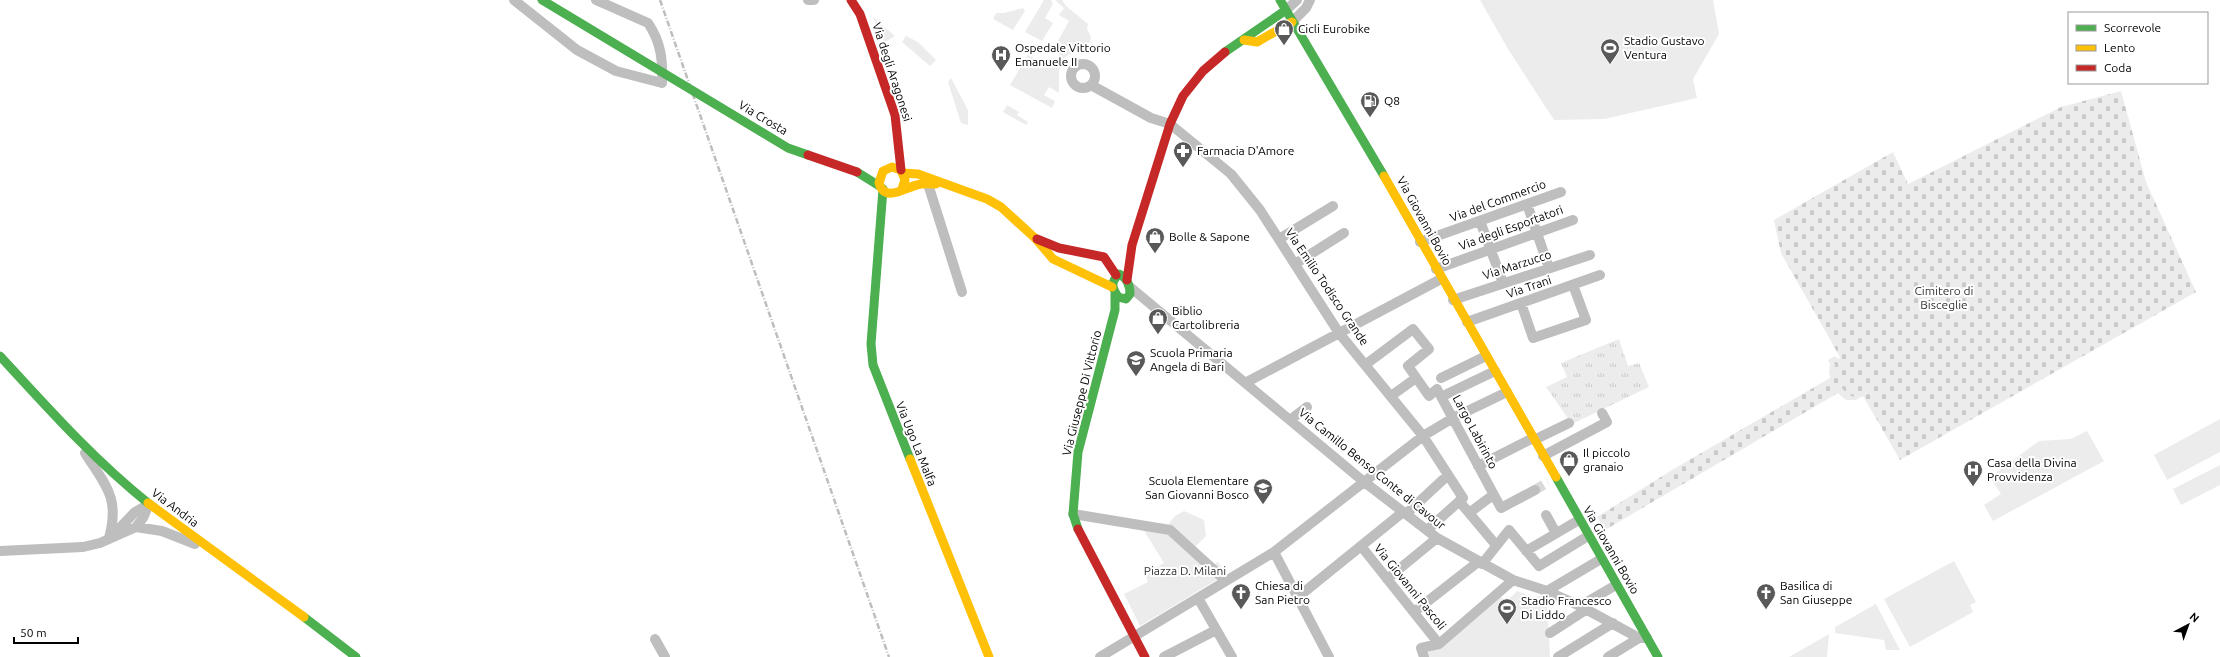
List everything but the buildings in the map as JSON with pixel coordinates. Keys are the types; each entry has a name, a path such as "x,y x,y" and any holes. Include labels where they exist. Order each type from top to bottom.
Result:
{"street":[{"path":"514,0 577,50 616,71 662,83 663,59 648,23 596,0"},
{"name":"Via Crosta","path":"542,0 788,148 857,172"},
{"path":"808,0 814,0"},
{"path":"851,0 860,14"},
{"path":"859,0 860,14"},
{"name":"Via Giovanni Bovio","path":"1280,0 1534,439 1543,456 1552,480 1579,520 1601,558 1643,638 1658,657"},
{"path":"1286,10 1297,0"},
{"path":"1292,22 1306,8 1310,0"},
{"name":"Via Giuseppe Di Vittorio","path":"1145,657 1082,538 1073,514 1078,452 1115,310 1113,280 1117,275 1170,124 1184,96 1203,71 1223,53 1244,40 1256,29 1286,10"},
{"name":"Via degli Aragonesi","path":"860,14 896,115 902,172"},
{"name":"Via Giuseppe Di Vittorio","path":"1244,40 1257,42 1292,22"},
{"path":"1091,85 1151,118 1170,124"},
{"name":"Via Emilio Todisco Grande","path":"1170,124 1231,174 1260,210 1339,332 1423,436 1448,475 1469,514 1496,545"},
{"path":"857,172 880,173 888,167 899,138"},
{"path":"888,167 895,167 902,172 918,174 987,199 1001,207 1036,239 1053,259 1126,298"},
{"path":"857,172 889,193 920,184 943,184"},
{"path":"879,230 905,180 902,172"},
{"path":"880,173 879,180 882,188"},
{"path":"928,184 962,292"},
{"name":"Via Ugo La Malfa","path":"882,188 871,344 873,365 989,657"},
{"name":"Via del Commercio","path":"1420,242 1561,192"},
{"path":"1527,204 1550,268"},
{"path":"1279,239 1333,206"},
{"name":"Via degli Esportatori","path":"1436,269 1573,220"},
{"path":"1480,221 1503,283"},
{"path":"1295,264 1344,233"},
{"path":"1036,239 1059,248 1104,257 1125,252"},
{"name":"Via Giuseppe Di Vittorio","path":"1115,310 1126,298 1128,283 1125,252"},
{"name":"Via Marzucco","path":"1453,300 1590,254"},
{"path":"1104,257 1117,275 1128,283"},
{"name":"Via Trani","path":"1466,322 1600,275"},
{"path":"1245,383 1441,279"},
{"name":"Via Camillo Benso Conte di Cavour","path":"1128,283 1147,301 1363,481 1437,538 1513,580 1547,591 1584,607 1643,638"},
{"path":"1521,303 1533,338 1586,320 1573,285"},
{"name":"Via Camillo Benso Conte di Cavour","path":"1126,298 1147,301"},
{"name":"Largo Labirinto","path":"1365,365 1413,329 1429,349 1408,366 1429,396 1437,389 1501,508 1535,490"},
{"name":"Via Andria","path":"0,356 72,434 149,504 317,625 356,657"},
{"path":"1441,378 1486,356"},
{"path":"1447,394 1495,371"},
{"path":"1391,396 1416,378"},
{"path":"1100,657 1134,638 1274,552 1363,481 1423,436 1453,418 1507,392"},
{"path":"1290,420 1307,407"},
{"path":"1543,456 1607,422 1602,413"},
{"path":"1478,466 1569,423"},
{"path":"72,434 108,488 114,506 113,522 109,538"},
{"path":"1298,597 1404,513 1448,475"},
{"path":"1469,514 1493,495"},
{"path":"1427,530 1461,500"},
{"path":"109,538 135,512 149,504"},
{"path":"0,551 83,546 109,538 136,527 144,518 149,504"},
{"path":"1073,514 1170,530 1226,581"},
{"path":"1546,515 1556,534"},
{"path":"1526,551 1579,520"},
{"path":"136,527 162,531 217,553"},
{"path":"1414,612 1480,563 1509,530 1539,566 1588,536"},
{"path":"1387,579 1437,538"},
{"name":"Via Giovanni Pascoli","path":"1361,546 1439,644"},
{"path":"1274,552 1329,657"},
{"path":"1547,591 1601,558"},
{"path":"1424,657 1421,648 1439,644 1513,580"},
{"path":"1550,633 1616,585"},
{"path":"1198,598 1232,657"},
{"path":"1558,657 1613,623"},
{"path":"1164,657 1216,630"},
{"path":"655,638 665,657"},
{"path":"1608,657 1643,638"}],"green space":[{"path":"1044,0 1051,0 1053,4 1045,18 1053,23 1042,41 1025,32"},
{"path":"1055,0 1062,0 1066,6 1088,24 1087,29 1091,37 1090,42 1062,59 1059,72 1059,93 1049,87 1044,95 1055,101 1052,108 1010,85 1028,55 1052,68 1064,46 1058,41 1069,21 1059,15 1064,8"},
{"name":"Stadio Gustavo Ventura","path":"1480,0 1713,0 1719,34 1693,79 1697,98 1604,119 1554,120 1508,49"},
{"path":"1023,8 1025,11 1013,30 993,19 996,13 1004,13"},
{"path":"873,17 895,36 884,43"},
{"path":"906,36 918,42 936,60 930,66 902,42"},
{"path":"951,78 968,110 968,125 961,123 948,82"},
{"name":"Cimitero di Bisceglie","path":"2121,91 2146,182 2196,292 1900,460 1863,396 1856,399 1847,400 1838,393 1605,530 1597,517 1672,470 1830,378 1830,364 1828,360 1835,356 1838,359 1840,357 1781,253 1774,220 1893,152 1908,184 2061,107"},
{"path":"1007,105 1019,112 1017,115 1028,122 1026,125 1003,112"},
{"path":"1619,339 1628,366 1639,363 1649,387 1572,424 1546,387 1567,377 1561,363"},
{"path":"1830,364 1835,364 1836,377 1831,380 1829,372"},
{"path":"1842,388 1848,395 1855,397 1857,400 1846,400 1837,390"},
{"path":"2220,419 2220,452 2167,480 2154,455"},
{"path":"2087,431 2104,461 1993,521 1984,505 2001,494 1990,477 2039,441 2071,439"},
{"path":"2220,465 2220,485 2181,505 2173,489"},
{"name":"Piazza D. Milani","path":"1184,511 1204,520 1206,536 1194,548 1213,565 1218,562 1226,574 1140,626 1124,594 1148,582 1145,574 1164,563 1143,529 1167,526 1175,516"},
{"path":"1954,561 1976,602 1970,605 1973,612 1910,647 1884,599"},
{"name":"Stadio Francesco Di Liddo","path":"1517,591 1533,597 1547,595 1550,657 1428,657 1426,653 1439,648 1499,595 1506,602"},
{"path":"1876,604 1900,650 1886,650 1884,640 1835,633 1835,627"},
{"path":"1829,634 1827,657 1789,657"}],"tunnel":[{"path":"1535,490 1548,482"}],"railway":[{"path":"660,0 889,657"}],"traffic: fast":[{"path":"542,0 788,148 808,155"},
{"path":"1280,0 1384,176"},
{"path":"1225,52 1286,10"},
{"path":"857,172 881,187"},
{"path":"883,189 871,344 873,365 910,459"},
{"path":"1119,274 1129,285 1130,294 1126,299 1118,297 1113,288 1114,280 1119,274"},
{"path":"1078,529 1073,514 1078,452 1115,310 1115,294"},
{"path":"0,356 89,451 148,503"},
{"path":"1556,477 1658,657"},
{"path":"304,617 356,657"}],"traffic: slow":[{"path":"1244,40 1257,42 1292,22"},
{"path":"902,189 905,180 901,170 892,167 883,171 879,183 882,189 890,193 895,193 919,184 936,184"},
{"path":"903,173 918,174 987,199 1001,207 1036,239 1053,259 1112,287"},
{"path":"1384,176 1556,477"},
{"path":"910,459 989,657"},
{"path":"148,503 304,617"}],"traffic: jam":[{"path":"851,0 860,14 895,115 901,170"},
{"path":"1127,280 1132,245 1170,124 1183,96 1203,71 1225,52"},
{"path":"808,155 857,172"},
{"path":"1037,239 1059,248 1104,257 1116,275"},
{"path":"1078,529 1145,657"}],"place":[{"name":"Cicli Eurobike","path":"1284,46"},
{"name":"Stadio Gustavo Ventura","path":"1610,65"},
{"name":"Ospedale Vittorio Emanuele II","path":"1001,72"},
{"name":"Q8","path":"1370,118"},
{"name":"Farmacia D'Amore","path":"1183,168"},
{"name":"Bolle & Sapone","path":"1155,254"},
{"name":"Biblio Cartolibreria","path":"1158,335"},
{"name":"Scuola Primaria Angela di Bari","path":"1136,377"},
{"name":"Il piccolo granaio","path":"1569,477"},
{"name":"Casa della Divina Provvidenza","path":"1973,487"},
{"name":"Scuola Elementare San Giovanni Bosco","path":"1263,505"},
{"name":"Chiesa di San Pietro","path":"1241,610"},
{"name":"Basilica di San Giuseppe","path":"1766,610"},
{"name":"Stadio Francesco Di Liddo","path":"1507,625"}]}
